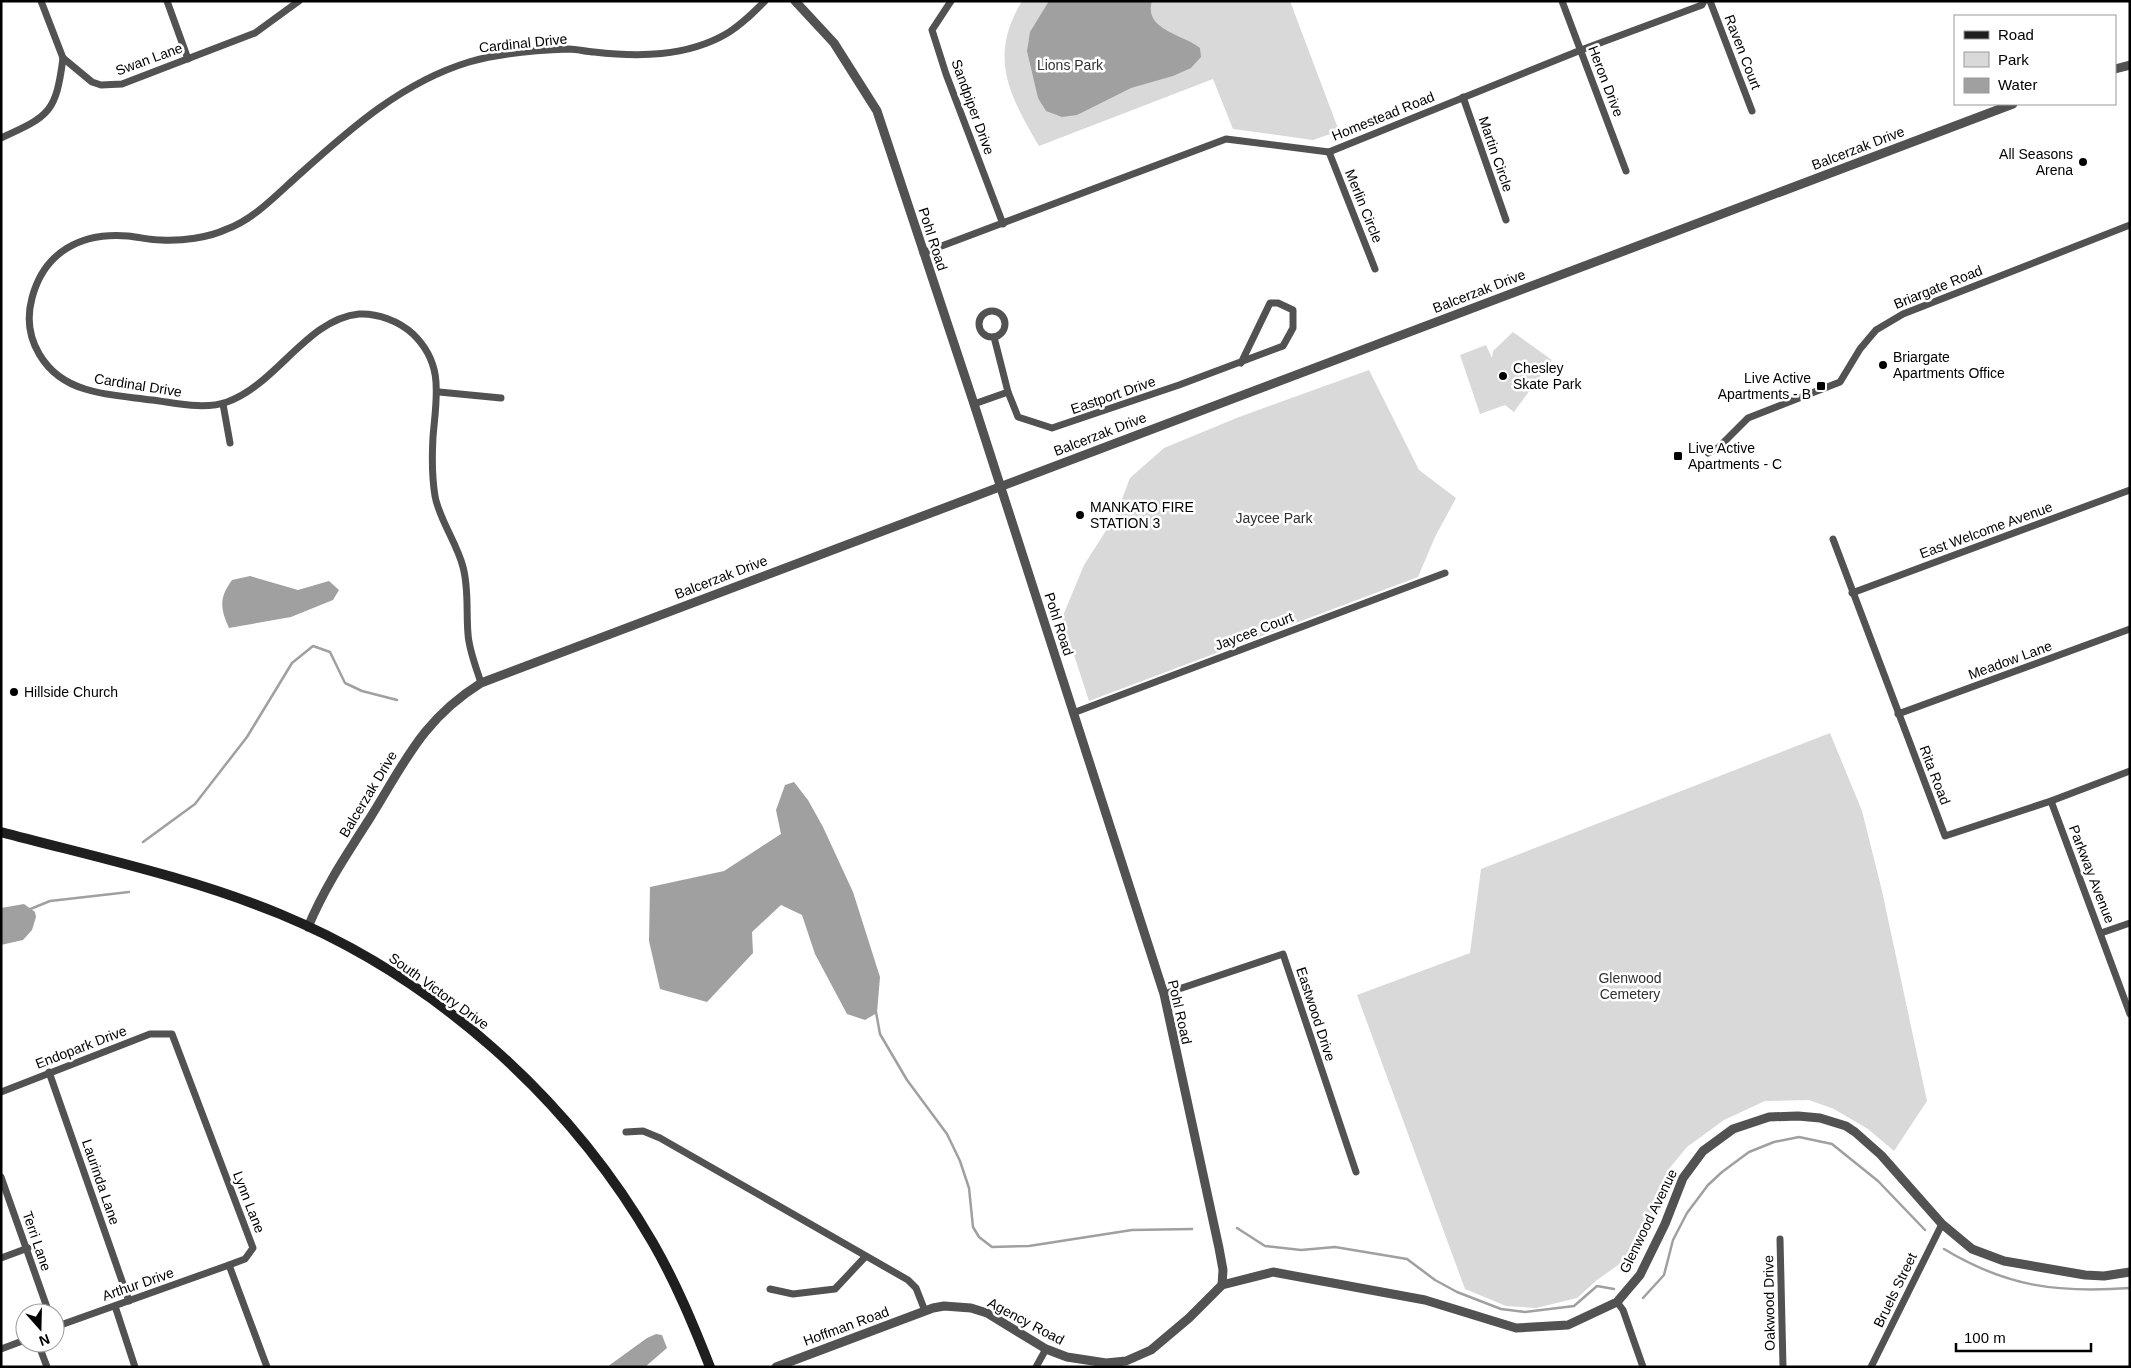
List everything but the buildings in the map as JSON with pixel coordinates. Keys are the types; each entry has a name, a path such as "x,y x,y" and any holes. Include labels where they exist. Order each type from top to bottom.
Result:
{"main road":[{"name":"South Victory Drive","path":"1,832 193,884 280,914 360,953 420,991 477,1034 546,1099 604,1169 642,1225 678,1292 710,1367"}],"street":[{"name":"Swan Lane","path":"41,1 63,58 84,77 101,85 111,86 122,84 255,33 299,1"},
{"path":"167,1 188,59"},
{"name":"Cardinal Drive","path":"481,682 468,636 468,610 464,571 458,548 435,500 433,440 439,392 432,363 412,334 388,318 358,314 331,322 309,339 254,390 224,404 190,406 83,389 52,371 32,344 28,314 36,284 58,252 91,236 126,235 160,240 195,238 228,229 259,210 371,113 402,92 466,63 490,57 546,50 575,49 594,52 647,54 680,51 727,34 764,1"},
{"name":"Pohl Road","path":"795,1 834,43 877,111 974,404 1164,994 1219,1248 1222,1286"},
{"name":"Sandpiper Drive","path":"951,1 932,30 1003,224"},
{"name":"Heron Drive","path":"1562,1 1626,170"},
{"name":"Homestead Road","path":"923,253 1226,139 1329,152 1581,50 1702,4 1704,1"},
{"name":"Raven Court","path":"1710,1 1752,112"},
{"path":"1,138 46,115 53,105 59,88 63,58"},
{"path":"2116,69 2130,65"},
{"name":"Martin Circle","path":"1463,97 1506,220"},
{"name":"Balcerzak Drive","path":"308,927 321,896 423,731 455,701 481,682 2010,105"},
{"name":"Merlin Circle","path":"1329,152 1375,270"},
{"name":"Briargate Road","path":"1708,453 1718,448 1748,418 1840,382 1860,349 1876,330 1903,314 2130,225"},
{"name":"Eastport Drive","path":"994,337 1008,392 1018,417 1052,428 1241,363 1283,346 1293,328 1293,310 1278,303 1270,303 1241,363"},
{"path":"439,392 501,398"},
{"path":"974,404 1008,392"},
{"path":"224,404 230,443"},
{"name":"East Welcome Avenue","path":"1852,593 2130,490"},
{"name":"Rita Road","path":"1833,539 1945,836 2051,801 2130,771"},
{"name":"Jaycee Court","path":"1073,713 1445,573"},
{"name":"Meadow Lane","path":"1898,714 2130,629"},
{"name":"Parkway Avenue","path":"2051,801 2130,1014"},
{"path":"2101,934 2130,923"},
{"name":"Eastwood Drive","path":"1164,994 1283,954 1356,1172"},
{"name":"Endopark Drive","path":"1,1092 150,1034 172,1034"},
{"name":"Lynn Lane","path":"172,1034 253,1248 245,1259 229,1265"},
{"name":"Laurinda Lane","path":"49,1072 129,1301"},
{"name":"Glenwood Avenue","path":"1106,1365 1126,1361 1151,1350 1222,1286 1273,1272 1425,1300 1516,1328 1568,1325 1618,1302 1640,1275 1665,1224 1683,1178 1703,1151 1733,1129 1768,1117 1798,1116 1820,1118 1846,1126 1881,1155 1942,1224 1972,1249 2004,1261 2085,1275 2104,1276 2130,1272"},
{"path":"626,1132 643,1131 660,1138 908,1280 916,1288 925,1311"},
{"name":"Terri Lane","path":"1,1177 28,1248 46,1303"},
{"name":"Bruels Street","path":"1871,1367 1942,1224"},
{"name":"Oakwood Drive","path":"1780,1239 1783,1367"},
{"path":"1,1258 28,1248"},
{"path":"770,1289 792,1294 815,1293 834,1289 865,1257"},
{"path":"229,1265 267,1367"},
{"name":"Arthur Drive","path":"65,1323 229,1265"},
{"path":"1618,1302 1623,1310 1643,1367"},
{"path":"114,1306 135,1367"},
{"name":"Agency Road","path":"925,1311 944,1306 971,1308 988,1314 1046,1348 1066,1357 1106,1365"},
{"name":"Hoffman Road","path":"776,1367 925,1311"},
{"path":"1,1349 15,1344"},
{"path":"1036,1367 1046,1348"},
{"path":"42,1353 47,1367"}],"green space":[{"name":"Lions Park","path":"1022,1 1290,1 1339,131 1313,140 1233,129 1213,79 1039,146 1019,110 1006,75 1006,40 1012,21"},
{"name":"Chesley Skate Park","path":"1513,332 1552,360 1514,412 1505,405 1480,414 1460,355 1486,345 1492,358 1493,351"},
{"name":"Jaycee Park","path":"1369,370 1419,470 1456,498 1435,537 1418,577 1089,701 1062,618 1084,565 1116,515 1130,478 1164,448 1239,417"},
{"name":"Glenwood Cemetery","path":"1830,733 1862,811 1882,891 1927,1101 1894,1151 1868,1129 1834,1109 1809,1100 1765,1101 1724,1120 1687,1147 1668,1170 1654,1213 1635,1253 1597,1280 1577,1298 1536,1308 1506,1306 1465,1289 1357,995 1470,953 1481,869"}],"water":[{"path":"1049,1 1152,1 1151,11 1159,25 1200,48 1201,57 1191,68 1173,76 1131,88 1077,115 1062,117 1046,111 1038,98 1027,51 1030,32"},
{"path":"250,576 298,590 329,581 339,590 333,600 291,617 229,628 222,603 225,592 232,580"},
{"path":"794,782 808,800 823,827 853,892 880,977 877,1013 865,1020 847,1014 815,954 802,915 781,905 752,932 753,953 707,1002 660,989 649,941 650,887 724,871 781,834 776,810 785,785"},
{"path":"24,904 35,912 36,917 32,930 23,940 1,945 1,908"},
{"path":"656,1334 662,1335 667,1348 645,1367 607,1367 647,1338"}],"waterway":[{"path":"143,842 195,804 247,737 292,663 313,646 330,652 345,683 362,691 397,700"},
{"path":"28,910 50,901 129,892"},
{"path":"876,1012 880,1034 907,1080 947,1134 960,1161 969,1188 973,1227 979,1237 992,1247 1029,1246 1132,1230 1192,1229"},
{"path":"1643,1298 1664,1275 1673,1240 1687,1213 1708,1185 1749,1152 1774,1142 1799,1137 1832,1144 1878,1181 1925,1230"},
{"path":"1237,1228 1265,1246 1301,1250 1335,1247 1407,1259 1435,1280 1457,1292 1501,1309 1525,1312 1574,1306 1597,1286 1614,1289"},
{"path":"1944,1249 1989,1272 2033,1285 2079,1289 2130,1288"}],"place":[{"name":"All Seasons Arena","path":"2083,162"},
{"name":"Briargate Apartments Office","path":"1883,365"},
{"name":"Chesley Skate Park","path":"1503,376"},
{"name":"Live Active Apartments - B","path":"1821,386"},
{"name":"Live Active Apartments - C","path":"1678,456"},
{"name":"MANKATO FIRE STATION 3","path":"1080,515"},
{"name":"Hillside Church","path":"14,692"}]}
